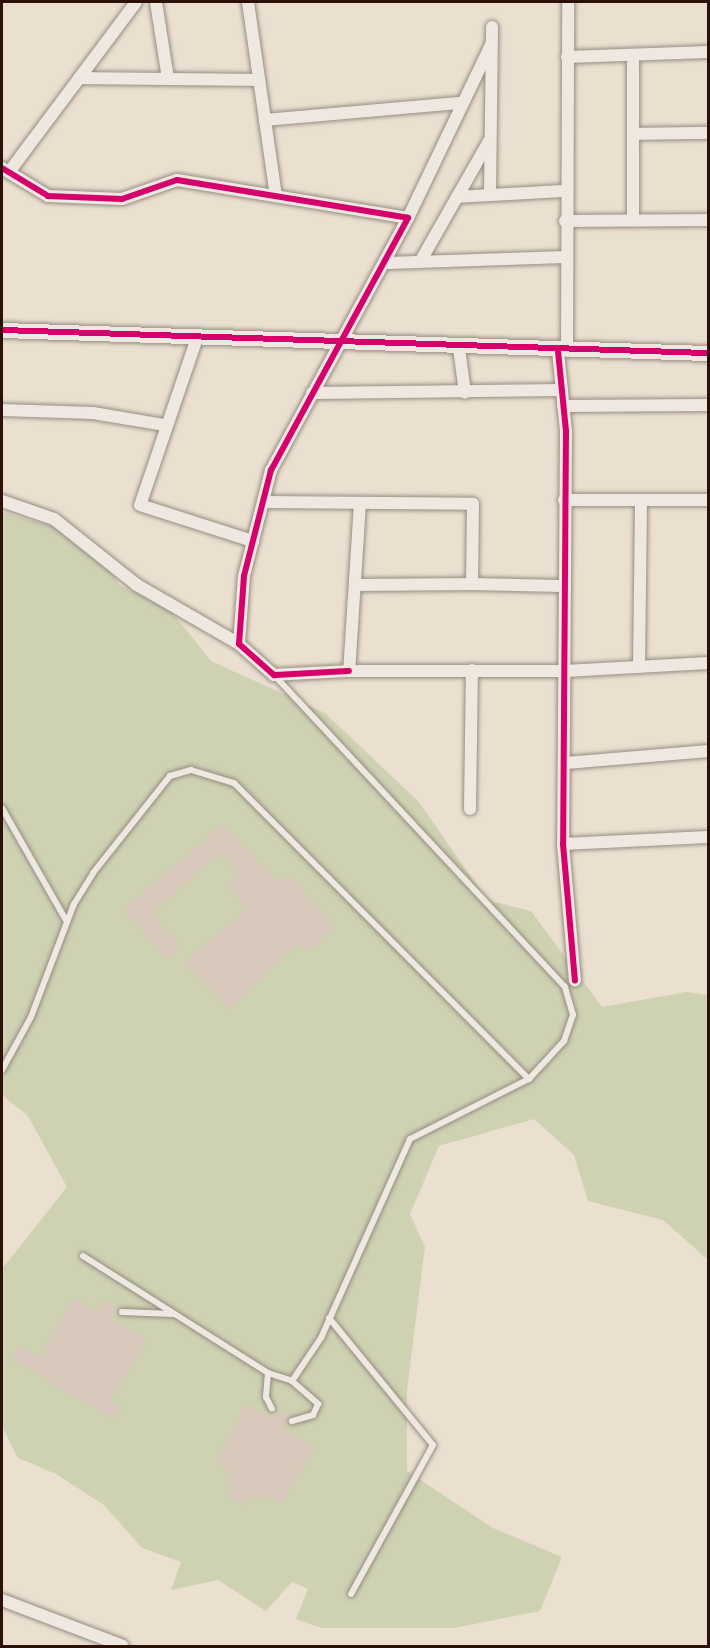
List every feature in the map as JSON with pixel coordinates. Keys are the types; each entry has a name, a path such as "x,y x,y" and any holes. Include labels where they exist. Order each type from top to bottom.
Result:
{"street":[{"path":"136,2 5,170 48,195 122,199 177,180 408,218"},
{"path":"156,2 168,79"},
{"path":"249,2 276,196"},
{"path":"568,2 566,257 562,351 564,500 561,586 566,763 563,844 575,980"},
{"path":"490,194 492,27"},
{"path":"239,644 253,541 271,470 339,343 387,263 461,103 492,43"},
{"path":"567,57 708,52"},
{"path":"633,55 633,218"},
{"path":"79,78 259,80"},
{"path":"265,120 461,103"},
{"path":"633,134 708,133"},
{"path":"420,262 491,139"},
{"path":"457,197 566,190"},
{"path":"566,221 633,218 708,220"},
{"path":"387,263 566,257"},
{"path":"2,330 459,348 708,353"},
{"path":"197,338 165,425 140,505 253,541"},
{"path":"459,348 465,393"},
{"path":"312,393 465,393 562,390"},
{"path":"563,406 708,405"},
{"path":"2,410 93,414 165,425"},
{"path":"564,500 708,500"},
{"path":"639,667 641,500"},
{"path":"2,501 54,519 137,585 239,644 274,675 349,671 565,671 708,663"},
{"path":"263,502 473,504 472,584"},
{"path":"349,671 358,585 360,502"},
{"path":"358,585 561,586"},
{"path":"470,809 472,670"},
{"path":"566,763 708,751"},
{"path":"563,844 708,837"},
{"path":"2,1600 123,1647"}],"lane":[{"path":"274,675 565,987 572,1000 572,1027 529,1079 410,1139 329,1318 292,1382"},
{"path":"2,1070 31,1017 68,922 93,873 170,776 191,770 212,772 234,783 313,857 529,1079"},
{"path":"2,808 68,922"},
{"path":"83,1256 268,1373 292,1382 318,1404 314,1415 292,1421"},
{"path":"122,1312 174,1314"},
{"path":"329,1318 433,1445 351,1594"},
{"path":"268,1373 266,1397 272,1409"}],"green space":[{"path":"2,512 56,527 101,556 119,585 168,607 211,661 325,713 419,802 487,900 531,911 602,1007 686,992 708,995 708,1260 663,1220 588,1201 574,1155 534,1119 439,1146 410,1214 425,1247 407,1391 407,1471 493,1528 562,1557 540,1611 454,1628 321,1628 296,1619 308,1589 292,1582 266,1611 218,1580 171,1590 181,1562 142,1548 104,1505 56,1474 18,1458 2,1426 2,1269 67,1187 28,1116 2,1095"}],"building":[{"path":"223,824 279,883 289,875 335,927 309,952 298,943 230,1009 184,962 248,909 227,884 239,874 221,852 151,914 182,946 166,958 123,910"},
{"path":"75,1298 97,1311 103,1300 117,1308 110,1318 147,1340 110,1401 122,1408 115,1420 12,1359 20,1345 40,1357"},
{"path":"246,1404 273,1420 278,1410 289,1417 284,1429 315,1447 281,1504 263,1493 259,1501 250,1495 244,1505 228,1495 234,1486 226,1481 231,1472 216,1463"}],"cycle path":[{"path":"2,168 48,196 122,199 177,180 408,218 271,470 244,576 239,644 274,675 349,671"},
{"path":"2,330 708,353"},
{"path":"558,351 566,431 563,844 575,980"}]}
